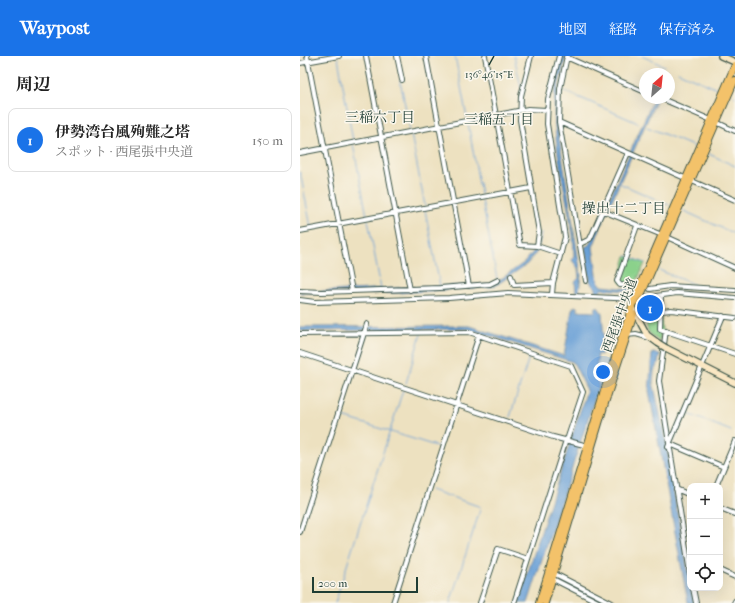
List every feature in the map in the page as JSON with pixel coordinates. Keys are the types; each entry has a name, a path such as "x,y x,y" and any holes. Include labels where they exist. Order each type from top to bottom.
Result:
{"main road":[{"path":"721,56 735,62"},
{"name":"西尾張中央道","path":"588,446 627,335 637,299 690,180 735,65"},
{"name":"西尾張中央道","path":"714,121 735,80"},
{"path":"634,309 650,338 658,344 735,383"},
{"name":"西尾張中央道","path":"545,603 551,575 609,375 634,309"},
{"name":"西尾張中央道","path":"539,603 551,575"}],"street":[{"path":"307,56 352,291"},
{"path":"300,63 339,56"},
{"path":"366,56 410,290"},
{"path":"397,56 402,80"},
{"path":"426,56 469,286"},
{"path":"485,56 520,245 537,246 561,254"},
{"path":"531,56 525,78 520,111 539,232 537,246"},
{"path":"552,294 565,232 547,124 547,110 559,56"},
{"path":"586,281 558,122 560,89 567,57 639,89"},
{"path":"674,104 735,131"},
{"path":"300,153 528,109 547,110"},
{"path":"558,122 735,200"},
{"path":"580,244 589,241 628,153"},
{"path":"300,231 531,188"},
{"path":"603,211 664,236 735,268"},
{"path":"634,286 620,284 617,281 637,226"},
{"path":"511,276 514,284 553,284"},
{"path":"300,290 410,290 490,284 498,280"},
{"path":"650,288 670,286 735,290"},
{"path":"300,300 314,302 449,298 508,293 552,294 582,298 637,299 677,293 735,298"},
{"path":"662,296 660,329 735,354"},
{"path":"662,311 671,310 722,318 735,318"},
{"path":"669,446 722,318"},
{"path":"300,532 367,324"},
{"path":"666,330 659,381 676,489 689,555"},
{"path":"300,334 467,332 571,366 583,392 514,603"},
{"path":"627,335 636,334 650,338"},
{"path":"393,603 479,335"},
{"path":"300,353 456,405 588,446"},
{"path":"717,483 735,441"},
{"path":"669,446 724,467"},
{"path":"676,489 687,494"},
{"path":"723,509 735,514"},
{"path":"480,603 498,549 528,559"},
{"path":"723,571 735,576"},
{"path":"551,575 600,603"},
{"path":"551,575 612,603"},
{"path":"694,591 696,603"}],"green space":[{"path":"626,256 645,263 635,285 621,283 619,281"},
{"path":"659,298 662,331 659,341 649,333 647,329 645,313 642,307 644,301"}],"water":[{"path":"561,56 566,56 558,87 557,124 581,275 579,292 576,292 575,282 579,278 578,268 572,260 574,255 573,236 560,168 555,123 554,101 556,78"},
{"path":"651,104 654,104 593,247 598,281 602,286 630,289 630,291 601,289 600,292 596,292 596,288 590,282 585,247 589,245"},
{"path":"537,247 540,248 527,264 495,286 491,287 398,293 300,293 494,284 525,262"},
{"path":"575,306 577,307 578,311 595,312 596,307 598,307 602,313 604,340 601,355 598,354 595,377 599,385 528,603 518,603 587,390 573,362 468,329 300,331 300,327 469,326 564,356 572,310"},
{"path":"652,353 660,354 654,371 653,382 666,441 672,484 687,565 687,591 692,591 694,603 688,603 649,391"}],"waterway":[{"path":"455,56 467,118"},
{"path":"514,56 521,87"},
{"path":"642,56 664,66"},
{"path":"338,58 353,141"},
{"path":"678,72 720,90"},
{"path":"400,80 410,130"},
{"path":"562,90 638,123"},
{"path":"468,123 481,195"},
{"path":"647,127 695,147"},
{"path":"411,134 425,206"},
{"path":"353,144 367,216"},
{"path":"709,154 735,166"},
{"path":"300,172 311,227"},
{"path":"621,184 669,205"},
{"path":"482,200 497,279"},
{"path":"425,210 440,286"},
{"path":"684,211 735,234"},
{"path":"368,220 381,288"},
{"path":"539,245 541,233"},
{"path":"627,256 645,263"},
{"path":"659,270 695,285"},
{"path":"406,383 421,334"},
{"path":"510,417 530,354"},
{"path":"335,603 403,390"},
{"path":"686,413 731,431"},
{"path":"673,443 685,415"},
{"path":"340,416 439,447"},
{"path":"431,490 481,507 450,603"},
{"path":"550,603 555,587"}],"place":[{"name":"伊勢湾台風殉難之塔","path":"650,308"}],"district":[{"name":"三稲六丁目","path":"380,117"},
{"name":"三稲五丁目","path":"499,119"},
{"name":"操出十二丁目","path":"624,208"}]}
